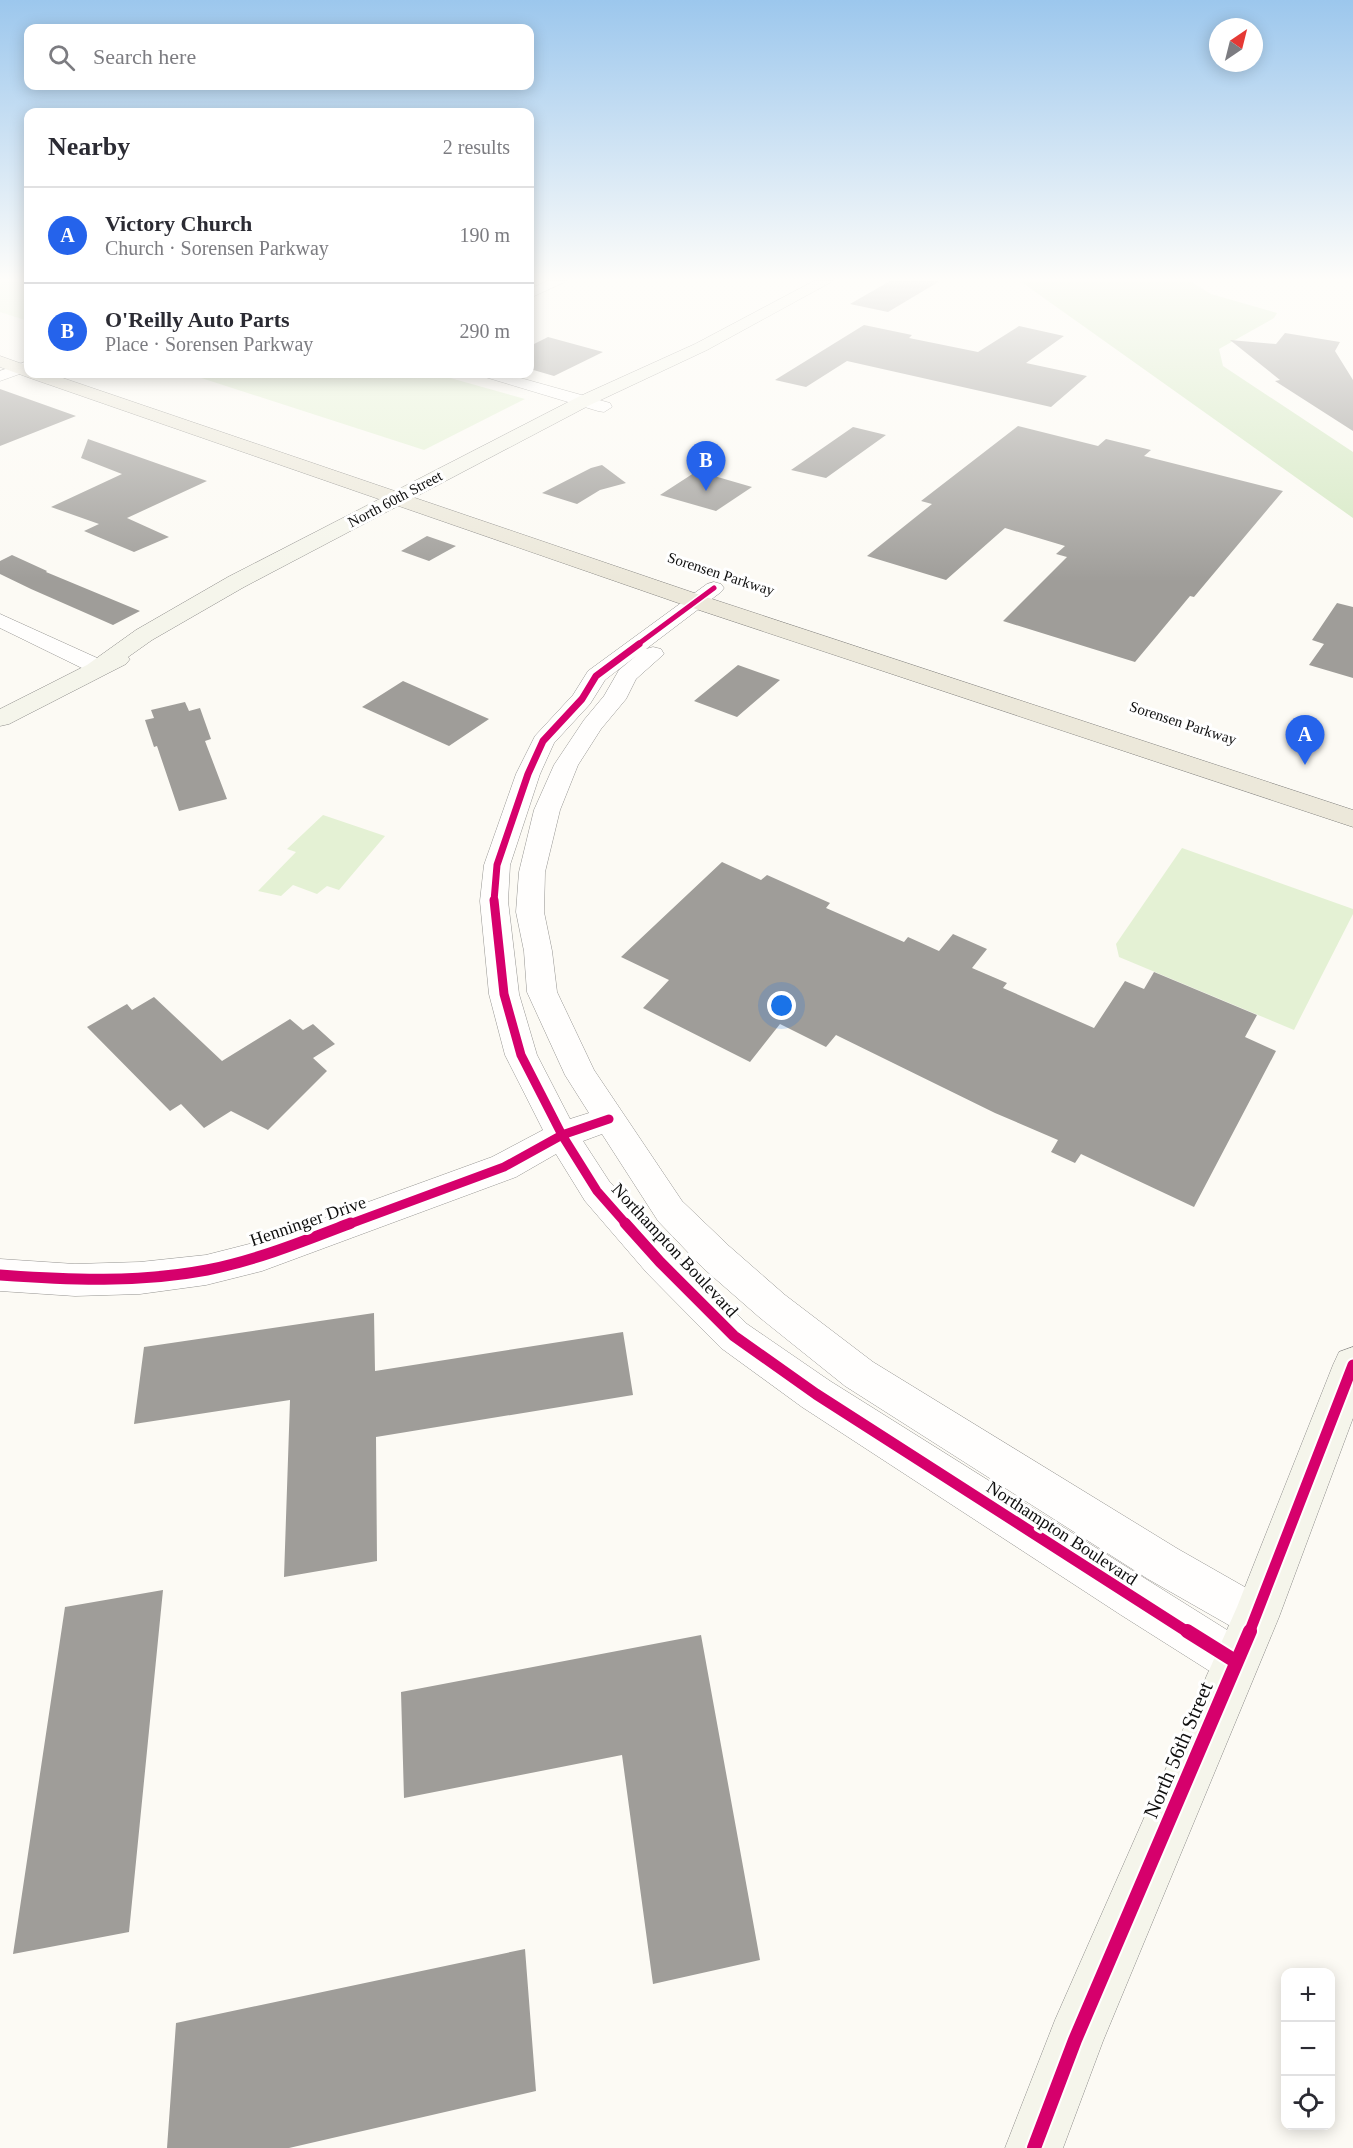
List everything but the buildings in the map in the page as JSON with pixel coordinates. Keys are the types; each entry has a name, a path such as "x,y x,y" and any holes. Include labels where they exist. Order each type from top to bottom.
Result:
{"main road":[{"path":"69,381 397,498"},
{"name":"Sorensen Parkway","path":"101,381 418,497 1353,819"},
{"name":"North 60th Street","path":"0,719 98,667 191,626 584,400 625,381"},
{"name":"North 60th Street","path":"439,495 604,407 646,381"},
{"name":"Sorensen Parkway","path":"418,497 439,495 713,598 1011,683"},
{"name":"North 60th Street","path":"98,667 181,612 397,498 418,497"},
{"name":"North 56th Street","path":"1034,2148 1075,2040 1235,1661 1256,1617 1353,1365"}],"street":[{"path":"517,381 604,407"},
{"name":"Northampton Boulevard","path":"713,598 627,675 614,699 592,725 566,765 547,810 532,872 530,912 538,951 542,992 581,1075 670,1211 716,1257 772,1306 859,1374 1163,1564 1256,1617"},
{"name":"Northampton Boulevard","path":"713,598 596,676 582,699 543,741 528,774 497,865 494,901 504,994 521,1055 562,1135 597,1191 660,1262 734,1336 826,1400 1136,1600 1235,1661"},
{"path":"0,620 98,667"},
{"name":"Henninger Drive","path":"0,1275 75,1280 140,1278 206,1270 262,1256 504,1167 562,1135 609,1119"}],"green space":[{"path":"211,381 462,381 525,399 424,450"},
{"path":"1161,381 1246,381 1353,452 1353,518"},
{"path":"323,815 385,836 339,890 327,886 317,894 293,885 281,896 258,891 296,852 287,849"},
{"path":"1182,848 1353,909 1353,914 1294,1030 1119,957 1116,944"}],"cycle path":[{"path":"714,588 596,676 582,699 543,741 528,774 497,865 494,901 504,994 521,1055 562,1135 597,1191 660,1262 734,1336 816,1394 1235,1661"},
{"path":"0,1275 75,1280 140,1278 206,1270 262,1256 504,1167 562,1135 609,1119"},
{"path":"1034,2148 1075,2040 1256,1617 1353,1365"}],"place":[{"name":"O'Reilly Auto Parts","path":"706,491"},
{"name":"Victory Church","path":"1305,765"}]}
